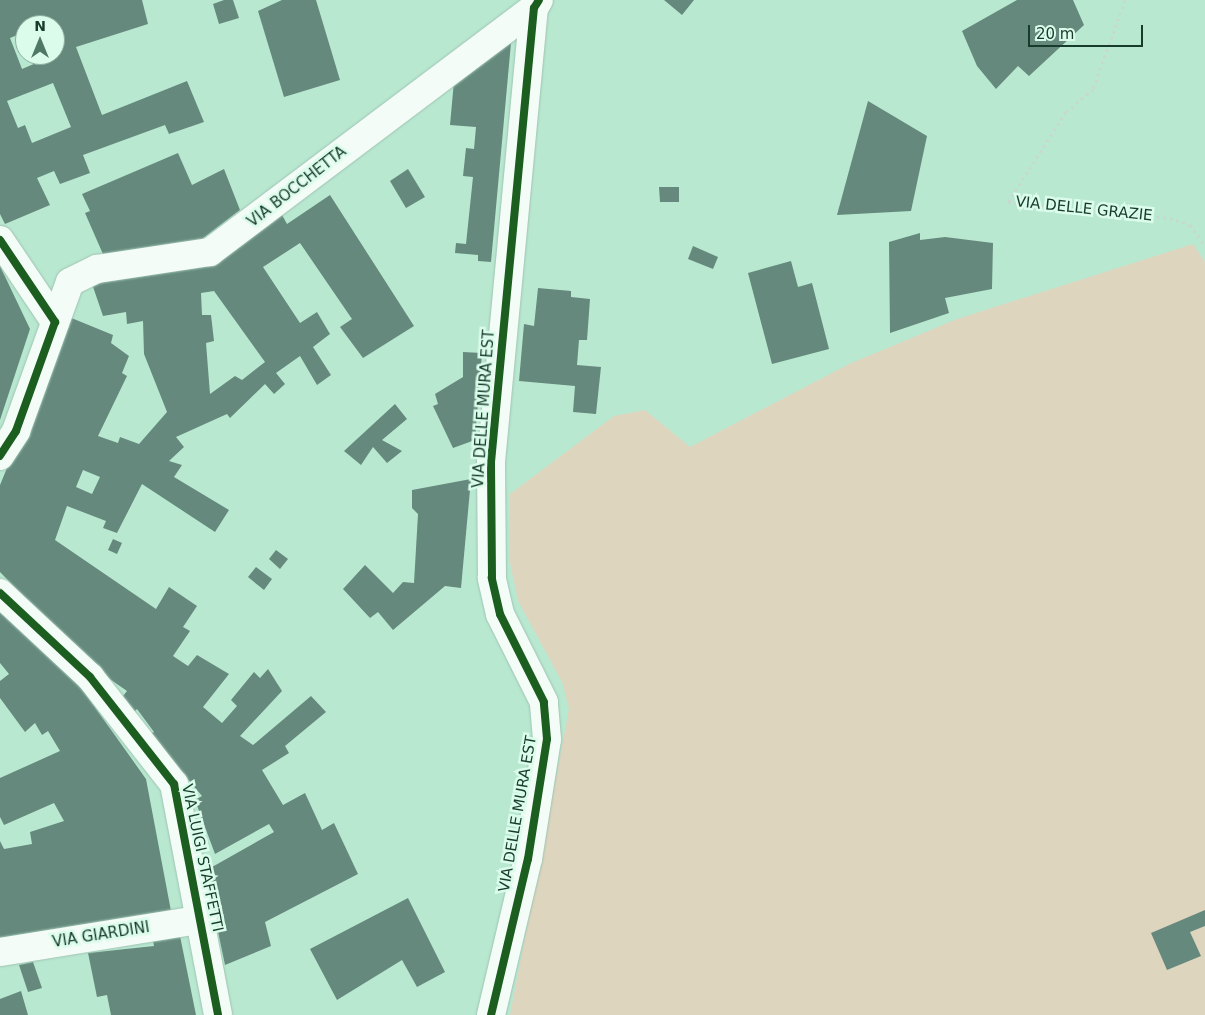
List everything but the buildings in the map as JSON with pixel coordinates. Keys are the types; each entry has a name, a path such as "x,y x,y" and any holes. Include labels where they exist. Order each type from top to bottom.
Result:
{"street":[{"name":"VIA BOCCHETTA","path":"0,456 16,431 55,322 63,293 80,275 210,252 536,4"},
{"name":"VIA DELLE MURA EST","path":"492,1015 528,859 547,739 544,702 500,614 492,578 491,462 536,4"},
{"path":"0,240 38,303 55,322"},
{"name":"VIA LUIGI STAFFETTI","path":"0,593 90,677 174,784 203,919 218,1015"},
{"name":"VIA GIARDINI","path":"0,952 203,919"}],"shaded area":[{"path":"1193,244 1205,262 1205,1015 510,1015 569,709 562,682 518,601 509,558 510,494 614,416 645,410 690,447 849,364 957,319"}],"cycle path":[{"path":"491,1015 528,859 547,739 544,702 500,614 492,578 491,462 534,8 539,0"},
{"path":"0,240 55,322 16,431 0,456"},
{"path":"0,593 90,677 174,784 218,1015"}]}
